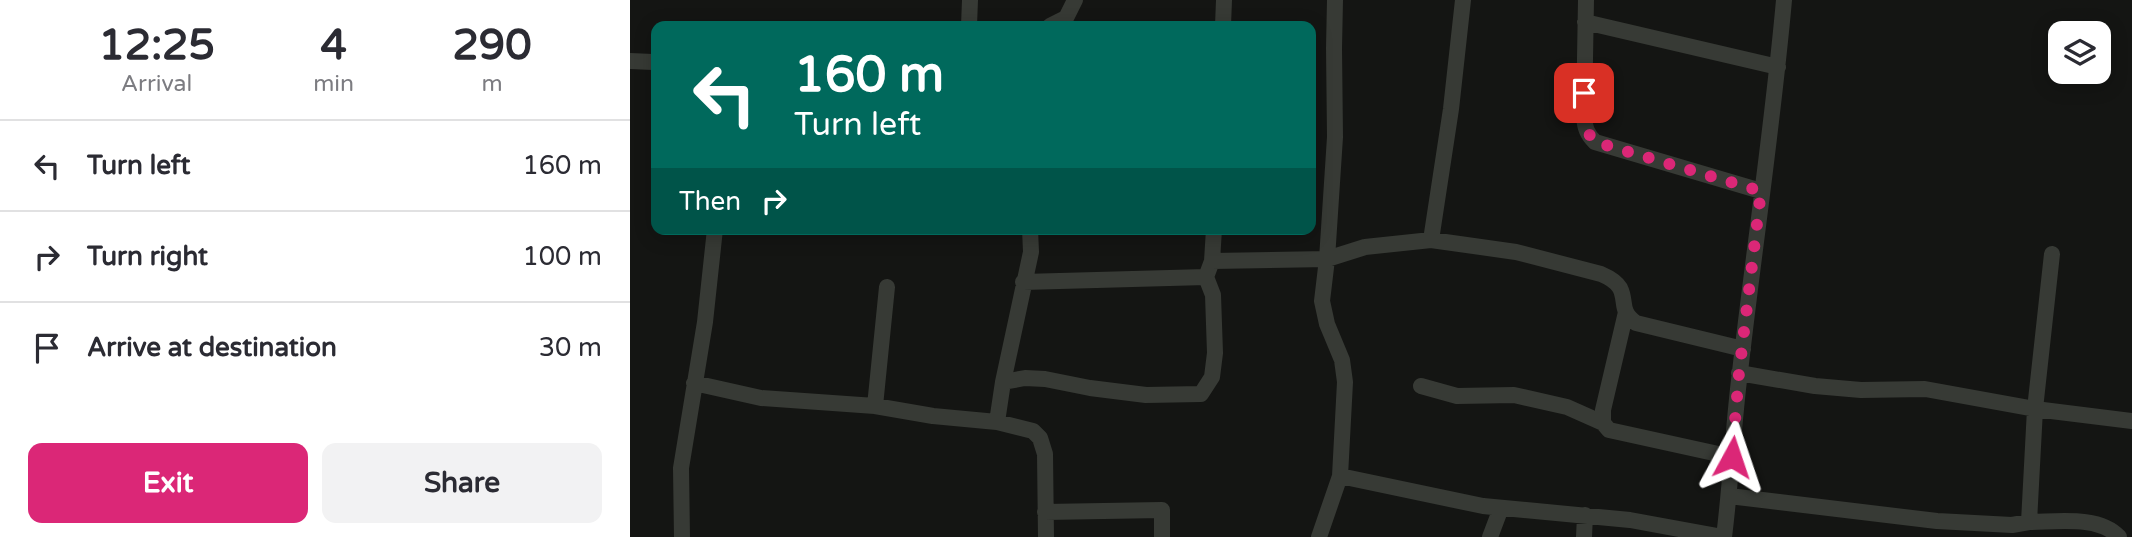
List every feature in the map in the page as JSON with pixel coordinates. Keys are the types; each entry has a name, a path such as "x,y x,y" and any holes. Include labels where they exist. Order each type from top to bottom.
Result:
{"street":[{"path":"970,0 970,21"},
{"path":"1060,21 1066,18 1075,0"},
{"path":"1223,21 1224,0"},
{"path":"1319,537 1339,476 1344,371 1323,313 1322,288 1327,260 1335,137 1335,0"},
{"path":"1432,240 1463,0"},
{"path":"1586,0 1584,117 1586,130 1595,142 1761,191"},
{"path":"1339,476 1501,508 1630,520 1724,537 1739,373 1784,0"},
{"path":"1585,22 1778,67"},
{"path":"630,61 651,62"},
{"path":"682,537 681,467 705,322 714,235"},
{"path":"997,422 1023,282 1031,253 1030,235"},
{"path":"1003,382 1025,378 1045,379 1146,395 1201,394 1212,377 1215,353 1213,295 1206,277 1212,261 1214,235"},
{"path":"1212,261 1327,260 1365,247 1432,240 1516,252 1601,274 1612,280 1620,288 1629,318 1636,323 1743,349"},
{"path":"2029,522 2035,410 2052,254"},
{"path":"1023,282 1206,277"},
{"path":"875,406 887,287"},
{"path":"1603,423 1603,410 1626,312"},
{"path":"1739,373 1861,390 1925,389 2035,410 2132,421"},
{"path":"694,383 761,398 875,406 933,416 997,422 1033,431 1040,438 1045,454 1046,537"},
{"path":"1420,386 1457,396 1514,395 1567,407 1603,423 1609,430 1732,457"},
{"path":"1729,496 1937,521 2012,525 2029,522 2092,522 2108,527 2119,537"},
{"path":"1490,537 1501,508"},
{"path":"1045,512 1162,510 1162,537"},
{"path":"1584,537 1585,515"}],"route":[{"path":"1584,93 1586,130 1595,142 1761,191 1739,373 1732,457"}]}
